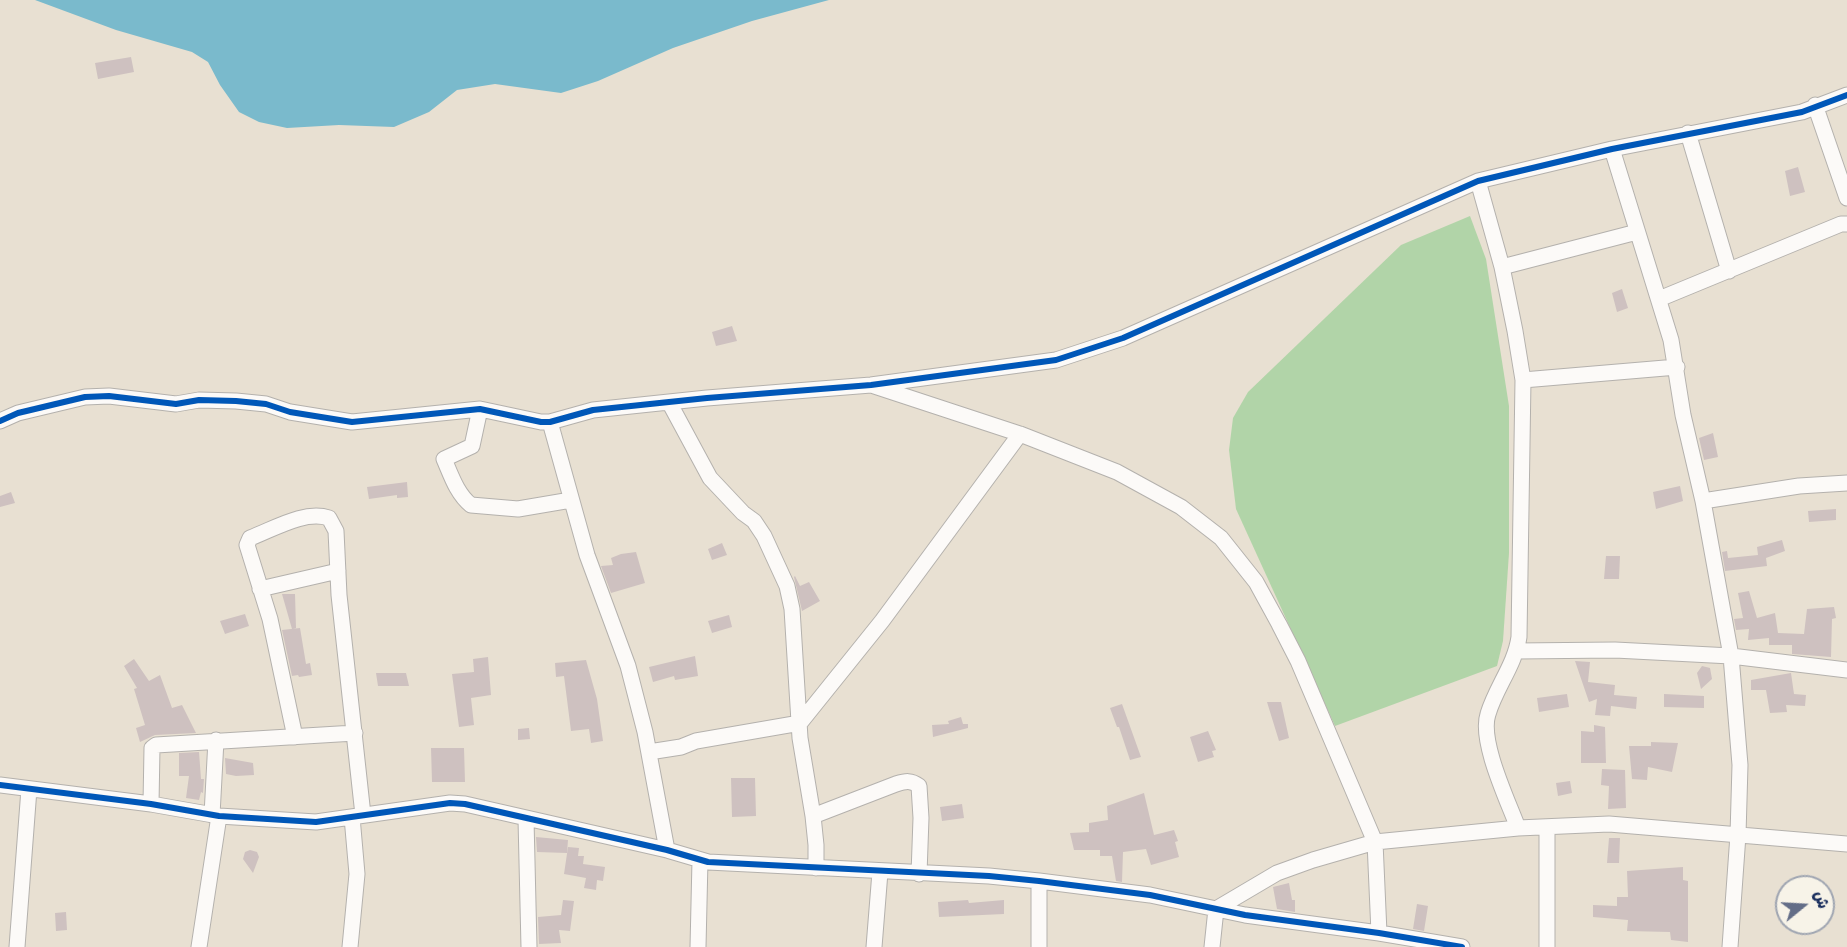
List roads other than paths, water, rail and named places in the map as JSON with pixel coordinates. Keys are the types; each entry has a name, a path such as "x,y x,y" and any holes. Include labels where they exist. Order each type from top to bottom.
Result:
{"street":[{"path":"0,421 18,413 85,397 109,396 176,404 199,400 266,404 290,412 352,422 480,409 550,422 594,410 871,385 1056,360 1123,338 1478,181 1612,149 1802,111 1847,95"},
{"path":"1815,105 1847,198"},
{"path":"1688,133 1729,270"},
{"path":"1612,149 1659,300 1677,367 1683,415 1703,501 1731,656 1740,765 1738,836 1730,947"},
{"path":"1478,181 1502,267 1523,380 1519,637 1517,651 1488,714 1486,734 1518,828"},
{"path":"1659,300 1841,224 1847,224"},
{"path":"1502,267 1637,232"},
{"path":"1523,380 1677,367"},
{"path":"871,385 1020,434 1117,472 1181,507 1221,538 1256,582 1298,661 1375,842 1389,939"},
{"path":"669,402 710,478 743,513 754,521 764,536 786,586 792,609 800,723 813,816 816,868"},
{"path":"480,409 472,446 444,459 461,495 471,505 518,509 571,500"},
{"path":"550,422 587,555 628,666 649,752 667,850"},
{"path":"649,752 681,747 696,741 800,723 882,621 1020,434"},
{"path":"1703,501 1799,486 1847,483"},
{"path":"295,737 270,619 250,557 248,541 302,518 320,516 329,519 336,531 339,595 355,733 358,816 357,874 350,947"},
{"path":"260,590 338,571"},
{"path":"1517,651 1615,650 1731,656 1847,669"},
{"path":"151,804 152,748 156,745 355,733"},
{"path":"199,947 215,816 216,741"},
{"path":"813,816 896,784 906,781 914,782 919,786 921,818 918,874"},
{"path":"0,785 151,804 215,816 316,822 450,803 465,804 667,850 708,862 989,876 1039,881 1150,896 1245,915 1389,939 1462,947"},
{"path":"17,947 29,789"},
{"path":"526,819 529,947"},
{"path":"1216,909 1277,873 1375,842 1518,828 1609,825 1847,844"},
{"path":"1547,826 1547,947"},
{"path":"699,947 700,860"},
{"path":"874,947 880,872"},
{"path":"1039,881 1039,947"},
{"path":"1212,947 1216,909"}],"water":[{"path":"35,0 829,0 752,21 673,48 598,81 561,93 495,84 457,90 429,112 394,127 339,125 287,128 259,122 239,112 220,85 208,62 192,52 116,30"}]}
